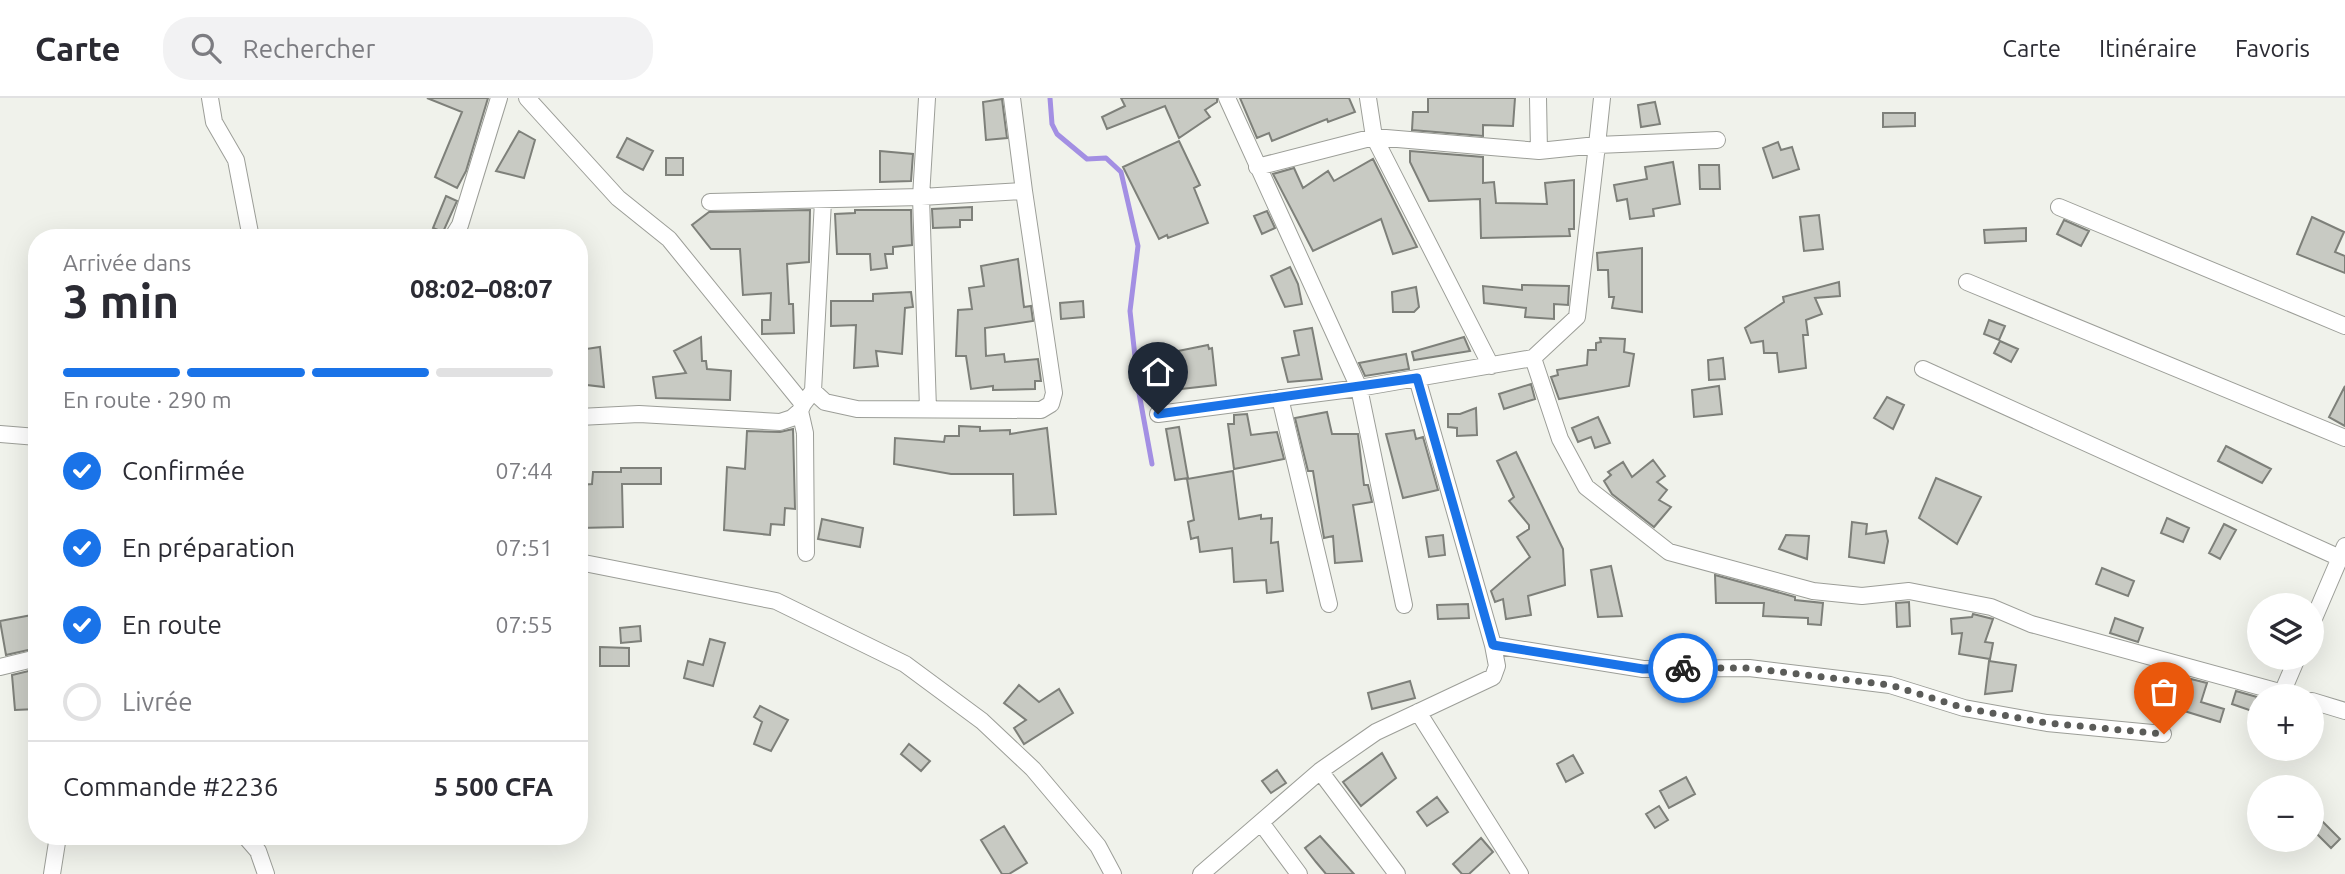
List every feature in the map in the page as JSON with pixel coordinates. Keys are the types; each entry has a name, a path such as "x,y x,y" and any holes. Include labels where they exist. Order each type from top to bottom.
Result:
{"street":[{"path":"210,98 214,121 236,160 249,229"},
{"path":"458,229 499,98"},
{"path":"527,98 618,198 669,239 805,402"},
{"path":"927,98 921,197 928,409"},
{"path":"805,402 825,402 857,409 1041,410 1051,404 1054,393 1012,98"},
{"path":"1227,98 1359,388 1404,605"},
{"path":"1368,98 1374,138 1491,366"},
{"path":"1538,98 1539,151"},
{"path":"1158,414 1359,388 1534,358 1577,317 1602,98"},
{"path":"1258,167 1374,138 1539,151 1597,145 1717,140"},
{"path":"710,202 823,201 1024,191"},
{"path":"806,553 805,402 823,201"},
{"path":"2059,206 2345,326"},
{"path":"1967,282 2345,438"},
{"path":"1534,358 1560,439 1586,487 1669,552 1813,590 1863,596 1909,591 1991,607 2031,624 2248,684"},
{"path":"1923,369 2342,552 2324,595"},
{"path":"1201,874 1320,772 1376,732 1493,677 1497,666 1493,645 1417,378"},
{"path":"1280,398 1329,604"},
{"path":"588,417 639,414 780,422 792,418 805,402"},
{"path":"0,434 28,436"},
{"path":"588,564 776,601 905,664 982,721 1033,769 1098,846 1113,874"},
{"path":"1493,645 1643,669 1749,668 1890,685 1964,708 2047,723 2164,734"},
{"path":"0,667 28,660"},
{"path":"2324,704 2345,710"},
{"path":"1418,712 1520,874"},
{"path":"1320,772 1397,874"},
{"path":"1262,824 1299,874"},
{"path":"52,874 57,845"},
{"path":"253,845 258,850 266,874"}],"building":[{"path":"427,98 488,98 466,171 457,188 435,177 462,112"},
{"path":"1121,98 1217,98 1217,102 1205,110 1210,117 1179,138 1165,106 1107,129 1102,117 1125,106"},
{"path":"1240,98 1349,98 1355,112 1328,122 1327,119 1272,141 1269,133 1257,138"},
{"path":"1428,98 1515,98 1513,126 1483,125 1483,136 1412,130 1413,112 1428,112"},
{"path":"1002,99 1007,138 986,140 983,102"},
{"path":"1655,102 1660,124 1641,127 1638,105"},
{"path":"1883,113 1915,113 1915,126 1883,127"},
{"path":"519,131 535,140 524,178 496,171"},
{"path":"627,138 653,151 643,170 617,157"},
{"path":"1179,141 1200,185 1194,188 1208,223 1159,239 1123,167"},
{"path":"1778,142 1781,150 1792,147 1799,169 1773,178 1763,148"},
{"path":"880,151 913,154 911,181 880,182"},
{"path":"1410,151 1483,157 1483,183 1494,182 1496,203 1547,204 1545,183 1574,180 1574,229 1569,229 1570,236 1481,238 1480,199 1429,201 1410,162"},
{"path":"666,158 683,158 683,175 666,175"},
{"path":"1373,159 1417,247 1393,254 1381,219 1313,251 1273,174 1294,168 1303,188 1328,171 1334,181"},
{"path":"1673,162 1680,204 1653,209 1654,216 1630,219 1627,199 1617,201 1614,185 1647,179 1645,167"},
{"path":"1699,165 1719,165 1720,189 1700,189"},
{"path":"446,196 457,201 444,229 433,228"},
{"path":"972,207 972,220 960,220 960,227 933,228 932,209"},
{"path":"810,210 809,262 787,264 794,333 762,334 762,320 770,320 771,293 743,295 740,249 711,249 692,225 709,212"},
{"path":"855,210 911,210 912,245 893,247 893,254 885,254 887,268 871,270 870,254 837,254 835,214 855,213"},
{"path":"1267,211 1275,228 1262,234 1254,216"},
{"path":"1819,215 1823,249 1804,251 1800,217"},
{"path":"2312,217 2344,232 2335,252 2345,256 2345,273 2297,254"},
{"path":"2064,220 2089,231 2081,246 2057,234"},
{"path":"2026,228 2026,241 1985,243 1984,230"},
{"path":"1642,248 1642,312 1612,308 1614,297 1609,297 1608,270 1598,270 1597,253"},
{"path":"1018,259 1024,307 1031,306 1033,321 985,328 986,356 1004,354 1005,362 1038,359 1041,381 1035,381 1035,389 993,390 993,386 971,389 966,356 956,356 958,310 972,309 969,288 984,286 981,266"},
{"path":"1290,267 1298,284 1302,304 1285,307 1271,276"},
{"path":"1839,282 1840,296 1815,298 1822,314 1806,320 1808,335 1803,335 1806,368 1779,372 1777,353 1764,353 1763,341 1751,343 1745,328 1784,302 1783,297"},
{"path":"1522,285 1569,286 1568,305 1554,304 1554,319 1525,317 1526,308 1484,303 1483,286 1522,290"},
{"path":"1416,287 1419,307 1414,312 1393,312 1392,292"},
{"path":"911,292 913,307 905,308 902,354 876,351 878,366 854,368 856,325 831,326 831,301 873,301 873,294"},
{"path":"1083,301 1084,317 1061,319 1060,303"},
{"path":"1989,320 2005,326 1999,340 1984,334"},
{"path":"1312,328 1322,379 1288,382 1282,358 1299,355 1294,331"},
{"path":"701,337 702,361 706,361 707,369 731,371 730,400 656,398 653,377 686,373 674,351"},
{"path":"1464,337 1470,351 1414,360 1412,352"},
{"path":"1600,338 1625,339 1624,352 1634,354 1629,386 1559,399 1551,377 1558,375 1557,370 1587,365 1588,350 1596,350 1596,343 1601,342"},
{"path":"2000,341 2018,349 2011,362 1994,353"},
{"path":"1208,345 1209,349 1212,348 1216,385 1164,391 1158,355"},
{"path":"600,347 604,387 588,385 588,349"},
{"path":"1406,354 1409,369 1365,376 1359,363"},
{"path":"1723,358 1725,379 1709,380 1708,360"},
{"path":"1531,384 1535,399 1504,409 1499,394"},
{"path":"1719,386 1722,414 1694,417 1692,390"},
{"path":"2345,386 2345,426 2329,417"},
{"path":"1887,397 1904,405 1893,429 1874,418"},
{"path":"1476,408 1477,435 1457,436 1457,428 1448,427 1448,414 1460,414"},
{"path":"1327,412 1332,434 1358,434 1364,485 1368,485 1372,502 1353,505 1362,561 1335,563 1333,536 1324,538 1313,471 1308,471 1295,418"},
{"path":"1247,414 1251,435 1277,432 1284,459 1234,469 1228,424 1234,424 1234,415"},
{"path":"1598,417 1610,443 1595,448 1591,437 1578,442 1572,428"},
{"path":"959,426 980,427 980,431 1010,430 1010,434 1047,428 1056,514 1014,515 1013,474 951,474 894,464 895,438 944,442 945,436 959,436"},
{"path":"1179,427 1188,478 1175,480 1166,429"},
{"path":"793,429 795,509 785,508 784,525 771,524 770,535 724,530 727,467 745,469 747,431 780,432"},
{"path":"1414,430 1416,439 1423,437 1438,490 1403,498 1386,434"},
{"path":"2226,446 2271,469 2262,483 2218,461"},
{"path":"1516,452 1563,549 1565,585 1528,596 1531,615 1506,619 1503,599 1495,602 1491,591 1530,557 1517,537 1529,529 1529,525 1509,501 1514,497 1497,461"},
{"path":"1653,460 1665,476 1657,482 1667,490 1659,500 1671,507 1654,527 1612,494 1604,481 1611,475 1608,472 1623,462 1632,477"},
{"path":"621,468 661,468 661,484 622,484 623,527 588,528 588,484 592,484 593,472 621,472"},
{"path":"1233,471 1239,519 1261,515 1261,519 1272,518 1271,543 1278,542 1283,591 1267,593 1266,580 1234,582 1232,548 1200,552 1198,537 1191,539 1188,522 1194,520 1187,479"},
{"path":"1936,478 1981,497 1957,544 1919,518"},
{"path":"2167,518 2189,528 2183,542 2161,533"},
{"path":"822,519 863,528 860,547 818,539"},
{"path":"1852,522 1867,524 1866,534 1886,531 1888,541 1884,563 1849,557"},
{"path":"2224,524 2236,530 2220,559 2209,553"},
{"path":"1443,535 1445,555 1429,557 1426,537"},
{"path":"1786,535 1809,536 1807,559 1779,549"},
{"path":"1611,566 1622,616 1598,617 1591,570"},
{"path":"2102,568 2134,581 2128,596 2096,584"},
{"path":"1715,575 1795,597 1795,600 1823,603 1821,625 1808,624 1808,618 1763,616 1764,603 1716,603"},
{"path":"1909,602 1910,626 1897,627 1896,603"},
{"path":"1468,604 1469,618 1438,619 1437,605"},
{"path":"1973,614 1993,619 1985,642 1993,643 1990,659 1959,654 1962,633 1952,634 1951,619 1972,617"},
{"path":"28,616 28,650 6,655 0,621"},
{"path":"2115,618 2143,628 2138,642 2110,633"},
{"path":"640,626 641,641 621,643 620,628"},
{"path":"710,639 725,643 713,686 684,678 688,661 703,665"},
{"path":"600,647 629,648 629,666 600,666"},
{"path":"1989,661 2016,665 2012,691 1985,694"},
{"path":"28,671 28,709 15,710 12,675"},
{"path":"2191,679 2207,683 2201,702 2224,709 2220,722 2181,710"},
{"path":"1410,681 1415,698 1372,709 1368,693"},
{"path":"1019,685 1039,702 1059,689 1073,713 1024,744 1014,728 1026,720 1004,703"},
{"path":"2236,691 2247,694 2247,709 2232,704"},
{"path":"760,706 788,720 771,751 754,744 762,722 754,717"},
{"path":"909,744 930,761 921,771 901,754"},
{"path":"1382,753 1396,778 1361,806 1343,782"},
{"path":"1573,755 1583,773 1566,782 1557,764"},
{"path":"1277,770 1286,783 1271,793 1262,781"},
{"path":"1686,777 1695,794 1669,808 1660,791"},
{"path":"1437,797 1448,812 1427,826 1417,812"},
{"path":"1659,806 1668,820 1655,828 1646,814"},
{"path":"2324,823 2340,839 2331,848 2324,841"},
{"path":"1004,826 1027,863 1009,874 1002,874 981,840"},
{"path":"1320,836 1354,874 1326,874 1305,848"},
{"path":"1481,838 1493,852 1469,874 1462,874 1453,864"}],"waterway":[{"path":"1050,98 1052,124 1057,134 1087,159 1106,158 1121,172 1138,246 1130,311 1139,393 1152,464"}],"way so far":[{"path":"1683,668 1749,668 1890,685 1964,708 2047,723 2164,734"}],"route":[{"path":"1158,414 1417,378 1493,645 1643,669 1683,668"}]}
